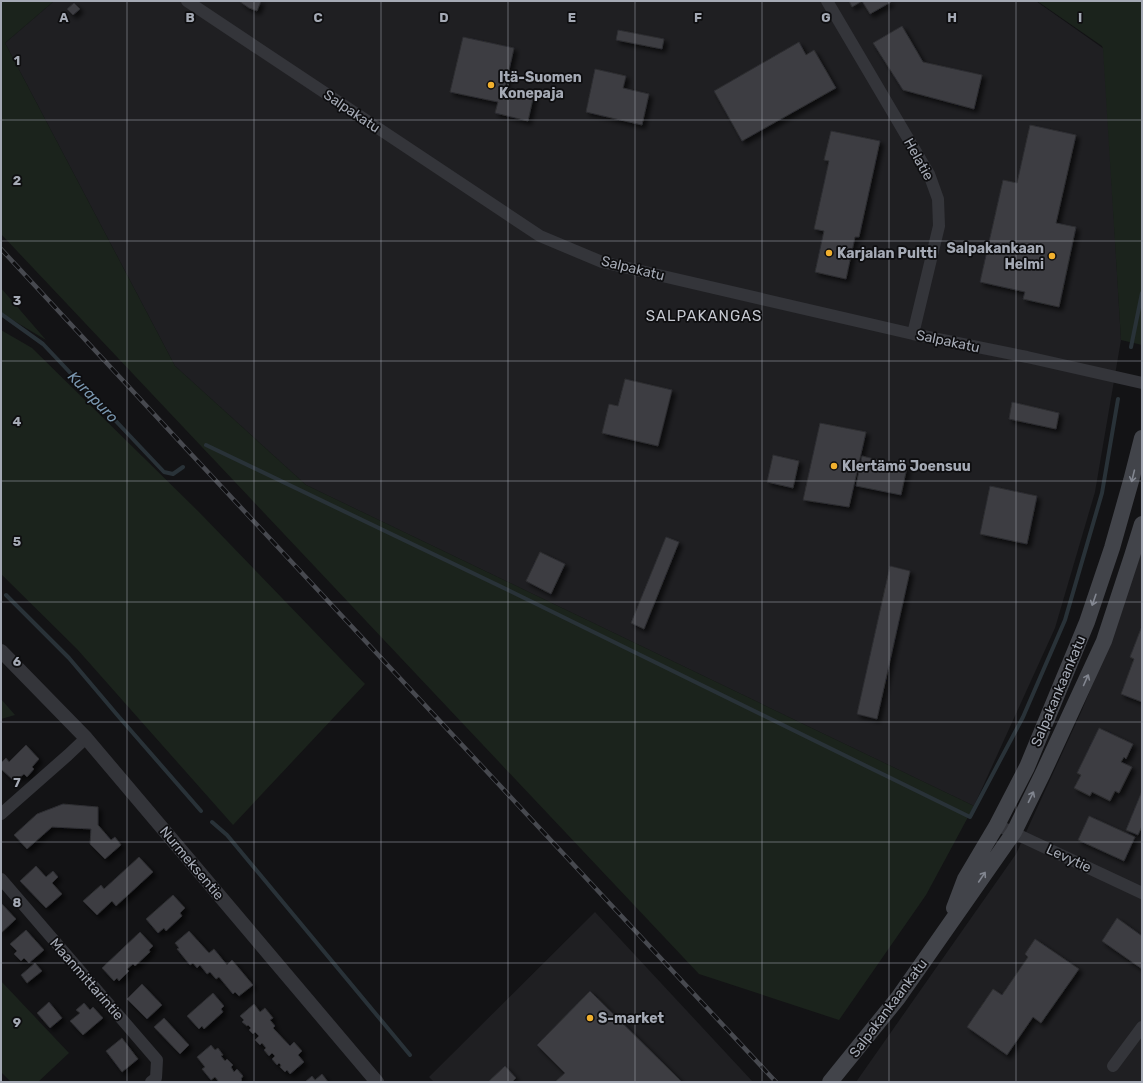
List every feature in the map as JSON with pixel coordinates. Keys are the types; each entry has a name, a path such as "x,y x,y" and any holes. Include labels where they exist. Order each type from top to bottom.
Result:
{"main road":[{"name":"Salpakankaankatu","path":"944,933 965,879 997,825 1027,767 1087,622 1132,481 1142,438"},
{"name":"Salpakankaankatu","path":"830,1082 898,998 1014,832 1104,641 1142,524"}],"street":[{"name":"Salpakatu","path":"187,1 540,236 602,262 913,334 1027,357 1142,383"},
{"name":"Helatie","path":"827,1 929,174 938,198 939,226 913,334"},
{"name":"Nurmeksentie","path":"1,650 86,738 377,1082"},
{"path":"1,814 86,738"},
{"name":"Levytie","path":"997,825 1142,893"},
{"name":"Maanmittarintie","path":"1,879 157,1060 156,1078 151,1082"},
{"path":"1113,1066 1142,1026"}],"shaded area":[{"path":"1,1 54,1 5,43 175,366 306,485 974,806 926,895 839,1020 699,974 1,234"},
{"path":"54,1 1036,1 1104,49 1121,340 1095,492 1055,628 974,806 306,485 175,366 5,43"},
{"path":"1037,1 1142,1 1142,345 1121,340 1103,49 1102,46"},
{"path":"1,288 46,340 1,313"},
{"path":"1,330 32,348 199,512 365,684 233,825 77,649 1,574"},
{"path":"1142,550 1142,1082 856,1082 1016,854 1082,710 1114,632"},
{"path":"1,699 15,715 1,719"},
{"path":"595,912 753,1082 434,1082 429,1077"},
{"path":"1,981 69,1053 38,1082 11,1082 1,1072"}],"building":[{"path":"239,1 261,1 257,11 249,8"},
{"path":"849,1 862,1 852,7"},
{"path":"862,1 890,1 891,2 870,14"},
{"path":"74,3 80,9 73,15 67,9"},
{"path":"902,26 923,62 982,75 974,109 903,90 873,43"},
{"path":"618,30 664,39 662,49 616,40"},
{"path":"463,37 514,48 505,88 534,94 528,121 495,113 498,102 450,92"},
{"path":"799,42 806,55 814,50 836,88 742,141 714,91"},
{"path":"595,69 626,76 623,88 649,94 642,125 586,112"},
{"path":"1030,125 1076,135 1056,223 1076,227 1059,307 1023,299 1025,292 980,282 1003,180 1017,183"},
{"path":"831,131 880,141 859,237 855,237 846,279 815,272 824,231 814,229 829,161 824,160"},
{"path":"625,379 672,390 658,446 602,433 609,404 618,406"},
{"path":"1012,402 1059,413 1056,429 1009,419"},
{"name":"KIertämö Joensuu","path":"820,423 866,432 849,507 803,500"},
{"path":"773,455 799,461 793,488 767,482"},
{"path":"862,456 907,467 901,495 856,486"},
{"path":"990,486 1037,496 1027,544 980,534"},
{"path":"666,537 679,542 644,629 631,623"},
{"path":"540,552 565,564 551,594 526,581"},
{"path":"890,566 910,571 877,719 857,714"},
{"path":"1142,626 1142,702 1121,694 1134,659 1130,657"},
{"path":"1099,728 1133,744 1126,759 1124,757 1121,762 1132,767 1119,793 1115,791 1110,801 1092,792 1090,796 1074,788 1081,775 1077,773"},
{"path":"26,745 39,759 32,767 34,769 27,777 24,774 19,778 17,776 13,780 1,769 1,763 6,758 9,762"},
{"path":"1142,791 1142,826 1138,835 1126,830"},
{"path":"63,804 98,807 98,825 111,840 115,837 121,845 105,859 90,844 91,829 52,827 27,849 14,835 37,814"},
{"path":"1089,816 1135,837 1124,861 1078,840"},
{"path":"139,857 153,872 116,906 112,901 97,915 83,901 101,885 104,889"},
{"path":"36,866 46,877 53,871 58,877 52,883 62,894 46,908 20,881"},
{"path":"173,895 185,908 180,913 182,916 166,931 164,928 158,933 146,919"},
{"path":"1,903 16,919 1,933"},
{"path":"1117,918 1142,936 1142,969 1102,941"},
{"path":"26,930 44,950 29,963 24,958 21,961 14,954 17,951 10,944"},
{"path":"189,931 209,953 214,949 227,965 232,960 253,985 239,996 235,992 233,994 219,977 216,979 210,972 207,974 200,965 197,968 193,963 190,965 177,949 179,948 175,943"},
{"path":"140,932 153,946 149,950 150,952 135,966 133,964 127,969 129,971 119,981 117,978 114,981 102,968"},
{"path":"1035,939 1079,969 1041,1023 1033,1017 1007,1055 967,1027 993,989 1002,995 1028,957 1025,954"},
{"path":"35,963 42,971 27,983 21,975"},
{"path":"142,984 162,1005 147,1019 127,999"},
{"name":"S-market","path":"590,991 682,1082 557,1082 556,1081 565,1073 537,1045"},
{"path":"213,993 224,1006 221,1009 223,1012 204,1029 202,1026 199,1029 187,1016"},
{"path":"49,1002 62,1018 50,1028 37,1013"},
{"path":"84,1003 90,1010 93,1007 103,1018 83,1035 70,1021 80,1013 76,1010"},
{"path":"254,1004 260,1012 265,1008 273,1018 270,1020 275,1026 273,1028 290,1046 294,1042 302,1051 298,1055 304,1062 290,1074 287,1070 285,1072 280,1067 281,1065 279,1063 277,1065 272,1059 275,1056 272,1053 269,1056 264,1050 266,1048 262,1043 260,1045 255,1040 259,1036 255,1032 253,1034 249,1030 251,1028 242,1022 244,1020 240,1016"},
{"path":"164,1018 189,1045 180,1054 154,1027"},
{"path":"122,1038 138,1059 122,1072 106,1051"},
{"path":"211,1045 215,1050 218,1048 225,1061 227,1059 233,1065 231,1067 234,1072 237,1069 243,1076 240,1082 219,1082 215,1077 211,1080 202,1069 205,1067 197,1057"},
{"path":"505,1066 516,1078 512,1082 488,1082"},
{"path":"322,1074 328,1082 305,1082 312,1076 315,1080"}],"waterway":[{"path":"1131,347 1142,293"},
{"name":"Kurapuro","path":"1,314 43,344 164,472 173,474 183,467"},
{"path":"206,445 510,591 970,817 1023,717 1065,620 1102,493 1118,399"},
{"path":"6,595 69,658 201,811"},
{"path":"212,822 227,835 410,1055"}],"railway":[{"path":"1,249 776,1082"}],"place":[{"name":"Itä-Suomen Konepaja","path":"491,85"},
{"name":"Karjalan Pultti","path":"829,253"},
{"name":"Salpakankaan Helmi","path":"1052,256"},
{"name":"KIertämö Joensuu","path":"834,466"},
{"name":"S-market","path":"590,1018"}],"district":[{"name":"SALPAKANGAS","path":"704,316"}]}
